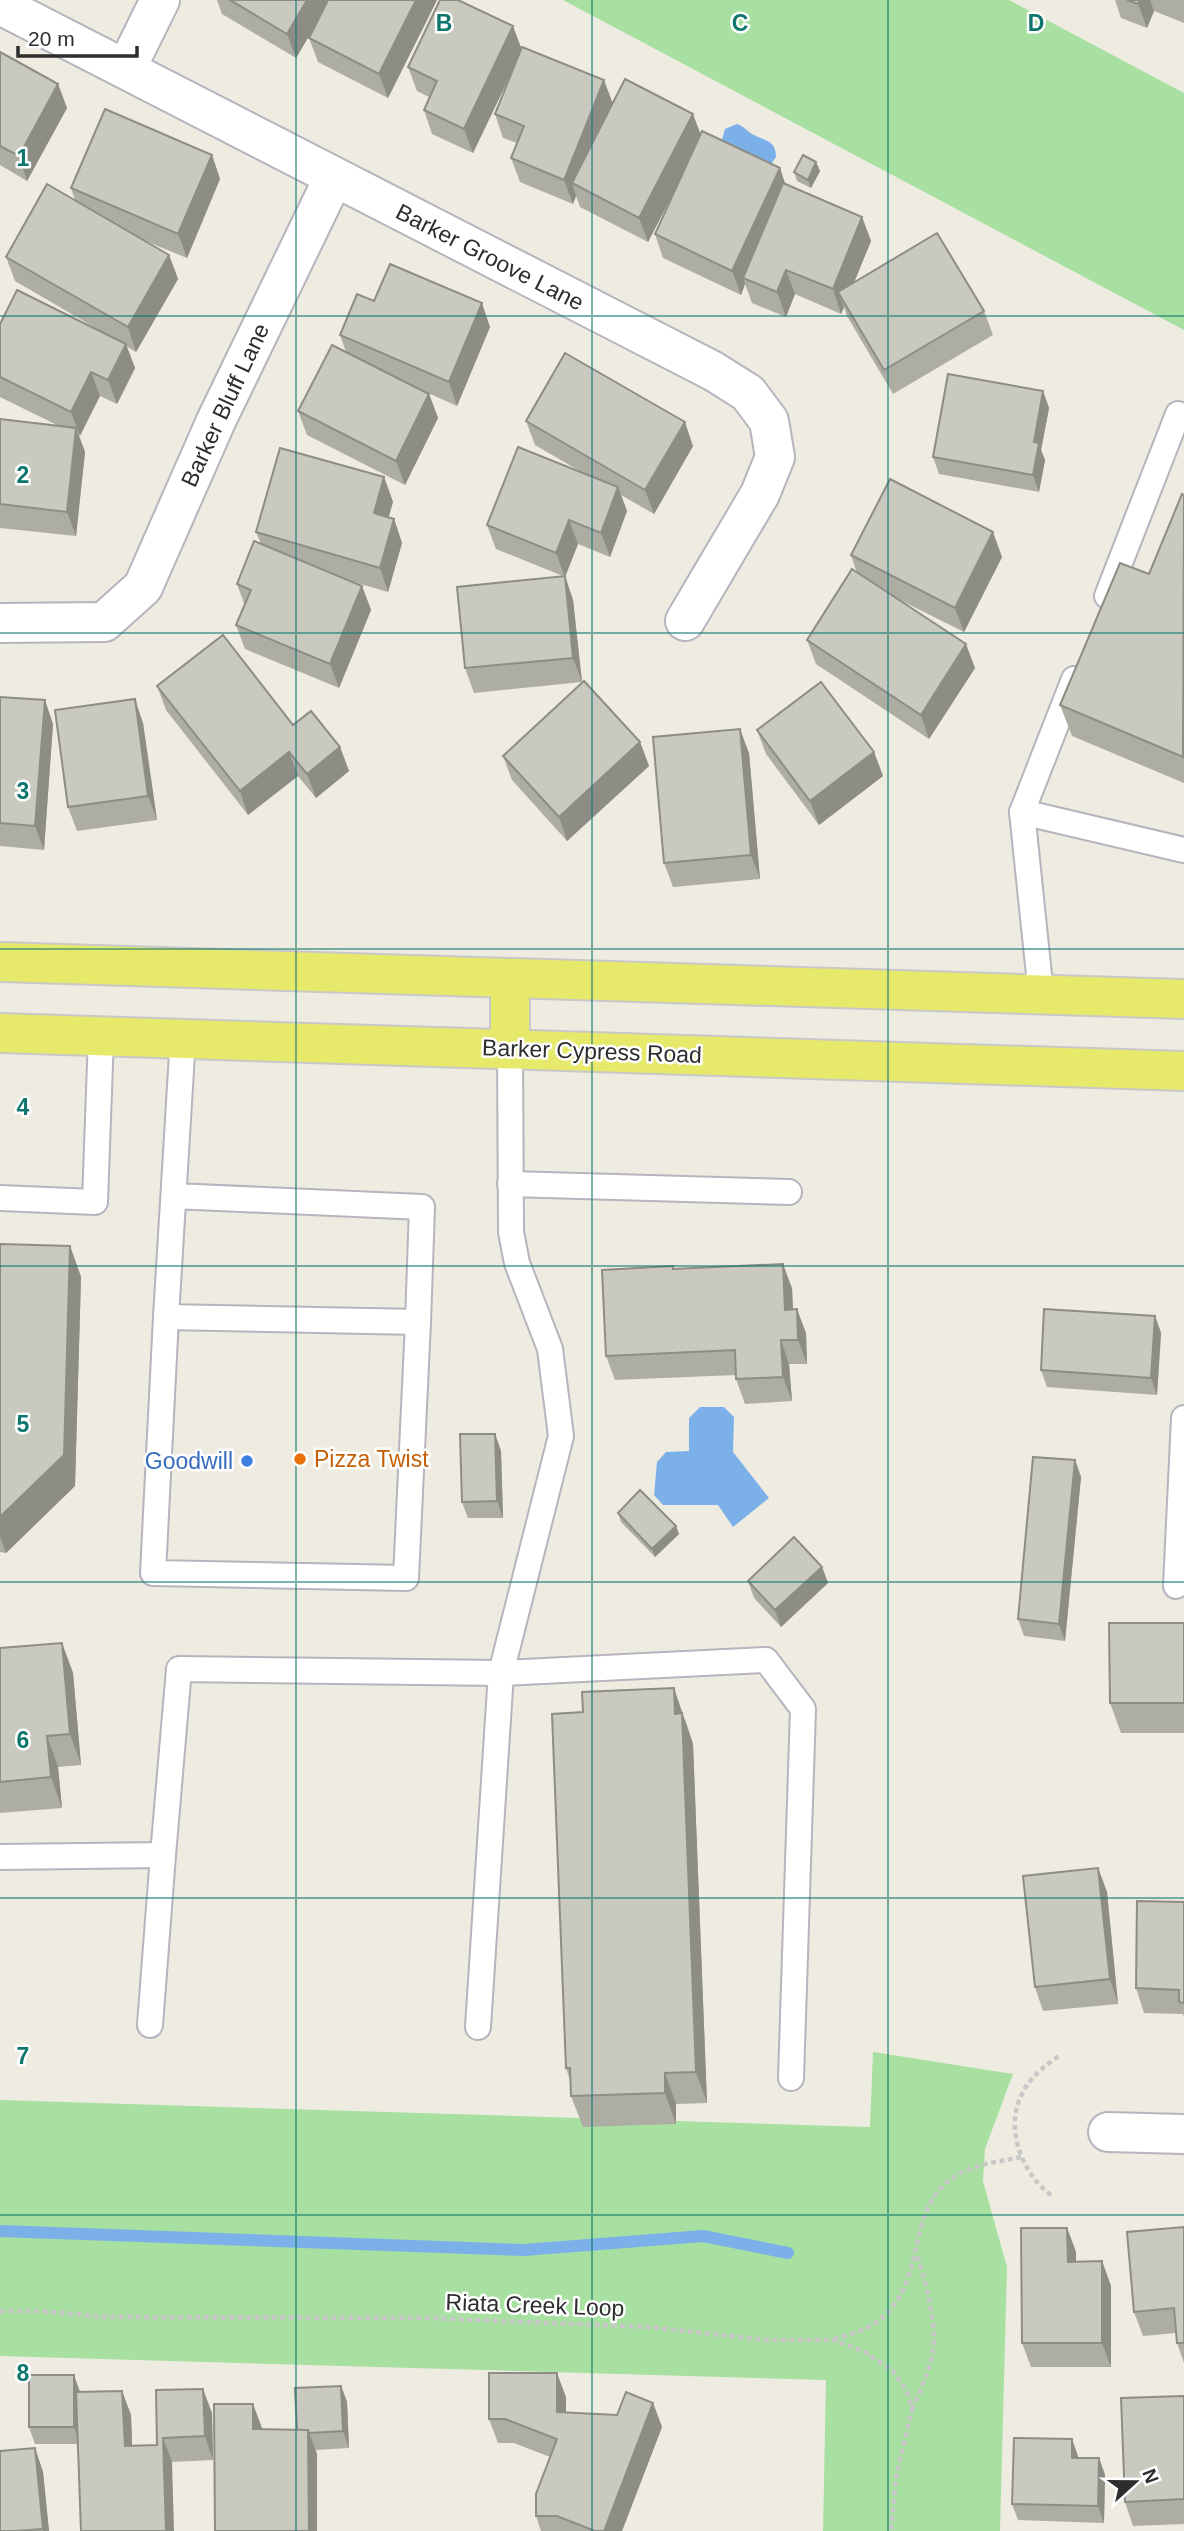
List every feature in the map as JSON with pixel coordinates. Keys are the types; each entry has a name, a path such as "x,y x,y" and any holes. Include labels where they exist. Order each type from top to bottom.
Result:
{"main road":[{"path":"0,962 1184,999"},
{"path":"510,978 510,1048"},
{"name":"Barker Cypress Road","path":"0,1033 1184,1071"}],"street":[{"path":"126,69 160,0"},
{"name":"Barker Groove Lane","path":"0,5 713,371 748,393 769,421 775,457 760,494 685,621"},
{"name":"Barker Bluff Lane","path":"0,623 104,622 143,587 216,421 334,177"},
{"path":"1108,2132 1184,2134"}],"lane":[{"path":"1098,620 1178,414 1184,417"},
{"path":"1041,994 1022,812 1083,658"},
{"path":"1022,812 1184,850"},
{"path":"0,1198 95,1202 101,1036"},
{"path":"174,1196 422,1207 406,1578 153,1573 166,1317 183,1037"},
{"path":"478,2027 501,1673 561,1436 550,1349 517,1263 511,1232 510,1048"},
{"path":"510,1184 789,1192"},
{"path":"166,1317 418,1322"},
{"path":"1176,1586 1184,1418"},
{"path":"150,2025 179,1669 501,1673 766,1660 803,1709 791,2078"},
{"path":"0,1857 163,1855"}],"path":[{"path":"1051,2195 1033,2177 1021,2157 1014,2117 1028,2084 1059,2056"},
{"path":"833,2340 871,2326 882,2318 900,2295 916,2252 920,2225 926,2210 944,2183 970,2168 1021,2157"},
{"path":"891,2531 896,2478 912,2409 928,2372 933,2351 929,2303 916,2252"},
{"name":"Riata Creek Loop","path":"0,2311 39,2311 106,2317 430,2318 648,2327 767,2340 833,2340 863,2351 893,2371 907,2392 912,2409"}],"green space":[{"path":"563,0 1009,0 1184,93 1184,330"},
{"path":"873,2052 1013,2074 985,2149 983,2181 1007,2267 1000,2531 823,2531 826,2380 0,2356 0,2100 870,2127"}],"water":[{"path":"737,124 772,144 776,157 769,167 721,144 725,129"},
{"path":"700,1407 724,1407 734,1417 733,1452 769,1498 733,1527 718,1505 663,1505 654,1495 657,1462 666,1452 689,1451 689,1418"}],"building":[{"path":"230,0 307,0 287,34"},
{"path":"328,0 416,0 379,74 309,38"},
{"path":"440,0 458,0 513,26 464,129 424,110 437,81 408,67"},
{"path":"522,47 604,80 564,180 511,158 524,126 495,114"},
{"path":"0,52 58,84 19,156 0,146"},
{"path":"625,79 693,114 639,218 572,183"},
{"path":"105,109 212,155 178,234 71,188"},
{"path":"702,131 780,168 732,271 655,234"},
{"path":"803,155 816,162 808,180 794,172"},
{"path":"783,183 862,217 833,289 786,270 777,292 743,278"},
{"path":"47,184 169,255 128,327 6,257"},
{"path":"937,233 984,311 884,370 838,292"},
{"path":"390,264 482,303 449,382 340,335 357,294 374,301"},
{"path":"17,290 126,344 108,380 91,372 71,412 0,377 0,324"},
{"path":"332,345 429,394 396,461 298,411"},
{"path":"565,353 685,422 645,490 526,421"},
{"path":"948,374 1043,391 1034,442 1039,443 1033,475 933,457"},
{"path":"0,419 76,428 67,512 0,504"},
{"path":"518,447 618,487 601,533 569,520 556,553 487,525"},
{"path":"280,448 384,477 374,513 394,519 380,568 256,532"},
{"path":"890,479 993,532 955,608 851,555"},
{"path":"1182,494 1183,757 1060,705 1120,563 1149,574"},
{"path":"254,541 362,586 330,664 236,625 251,590 237,584"},
{"path":"852,569 966,644 921,715 807,640"},
{"path":"565,576 573,658 465,668 457,587"},
{"path":"223,635 293,725 311,711 340,747 307,774 289,752 240,791 157,686"},
{"path":"584,681 640,742 559,817 503,756"},
{"path":"821,682 874,752 810,801 757,730"},
{"path":"0,697 45,700 35,826 0,823"},
{"path":"135,699 148,796 68,807 55,710"},
{"path":"740,729 751,855 664,863 653,737"},
{"path":"0,1244 70,1246 64,1455 0,1517"},
{"path":"783,1264 785,1310 797,1309 798,1340 781,1340 783,1377 736,1379 735,1350 606,1356 602,1270"},
{"path":"1044,1309 1155,1316 1151,1378 1041,1370"},
{"path":"460,1434 495,1434 497,1501 462,1502"},
{"path":"1033,1457 1075,1460 1059,1624 1018,1619"},
{"path":"640,1490 676,1526 652,1549 618,1513"},
{"path":"794,1537 822,1567 775,1610 748,1581"},
{"path":"1109,1623 1184,1623 1184,1703 1110,1703"},
{"path":"62,1643 70,1734 47,1736 51,1777 0,1782 0,1648"},
{"path":"674,1688 675,1714 682,1713 696,2072 665,2073 665,2093 571,2096 570,2068 566,2068 552,1714 583,1712 582,1692"},
{"path":"1098,1868 1110,1979 1035,1987 1023,1876"},
{"path":"1137,1901 1184,1902 1184,2003 1179,2002 1179,1990 1136,1988"},
{"path":"1184,2227 1184,2343 1177,2343 1174,2308 1134,2312 1127,2232"},
{"path":"1021,2228 1067,2228 1068,2262 1102,2261 1102,2343 1022,2343"},
{"path":"489,2373 557,2373 557,2412 617,2415 626,2392 653,2403 604,2531 595,2531 557,2516 536,2516 536,2494 557,2439 505,2419 489,2419"},
{"path":"29,2375 74,2375 74,2427 29,2427"},
{"path":"341,2386 343,2431 309,2433 308,2430 297,2430 295,2388"},
{"path":"203,2389 205,2436 163,2438 166,2531 81,2531 76,2392 122,2391 125,2446 157,2445 156,2390"},
{"path":"1184,2396 1184,2499 1125,2502 1121,2398"},
{"path":"214,2404 253,2404 253,2429 308,2430 309,2531 215,2531"},
{"path":"1014,2438 1072,2439 1072,2458 1099,2458 1098,2506 1012,2504"},
{"path":"35,2448 43,2529 0,2531 0,2451"}],"waterway":[{"path":"0,2231 524,2250 703,2236 788,2253"}],"place":[{"name":"Pizza Twist","path":"300,1459"},
{"name":"Goodwill","path":"247,1461"}]}
